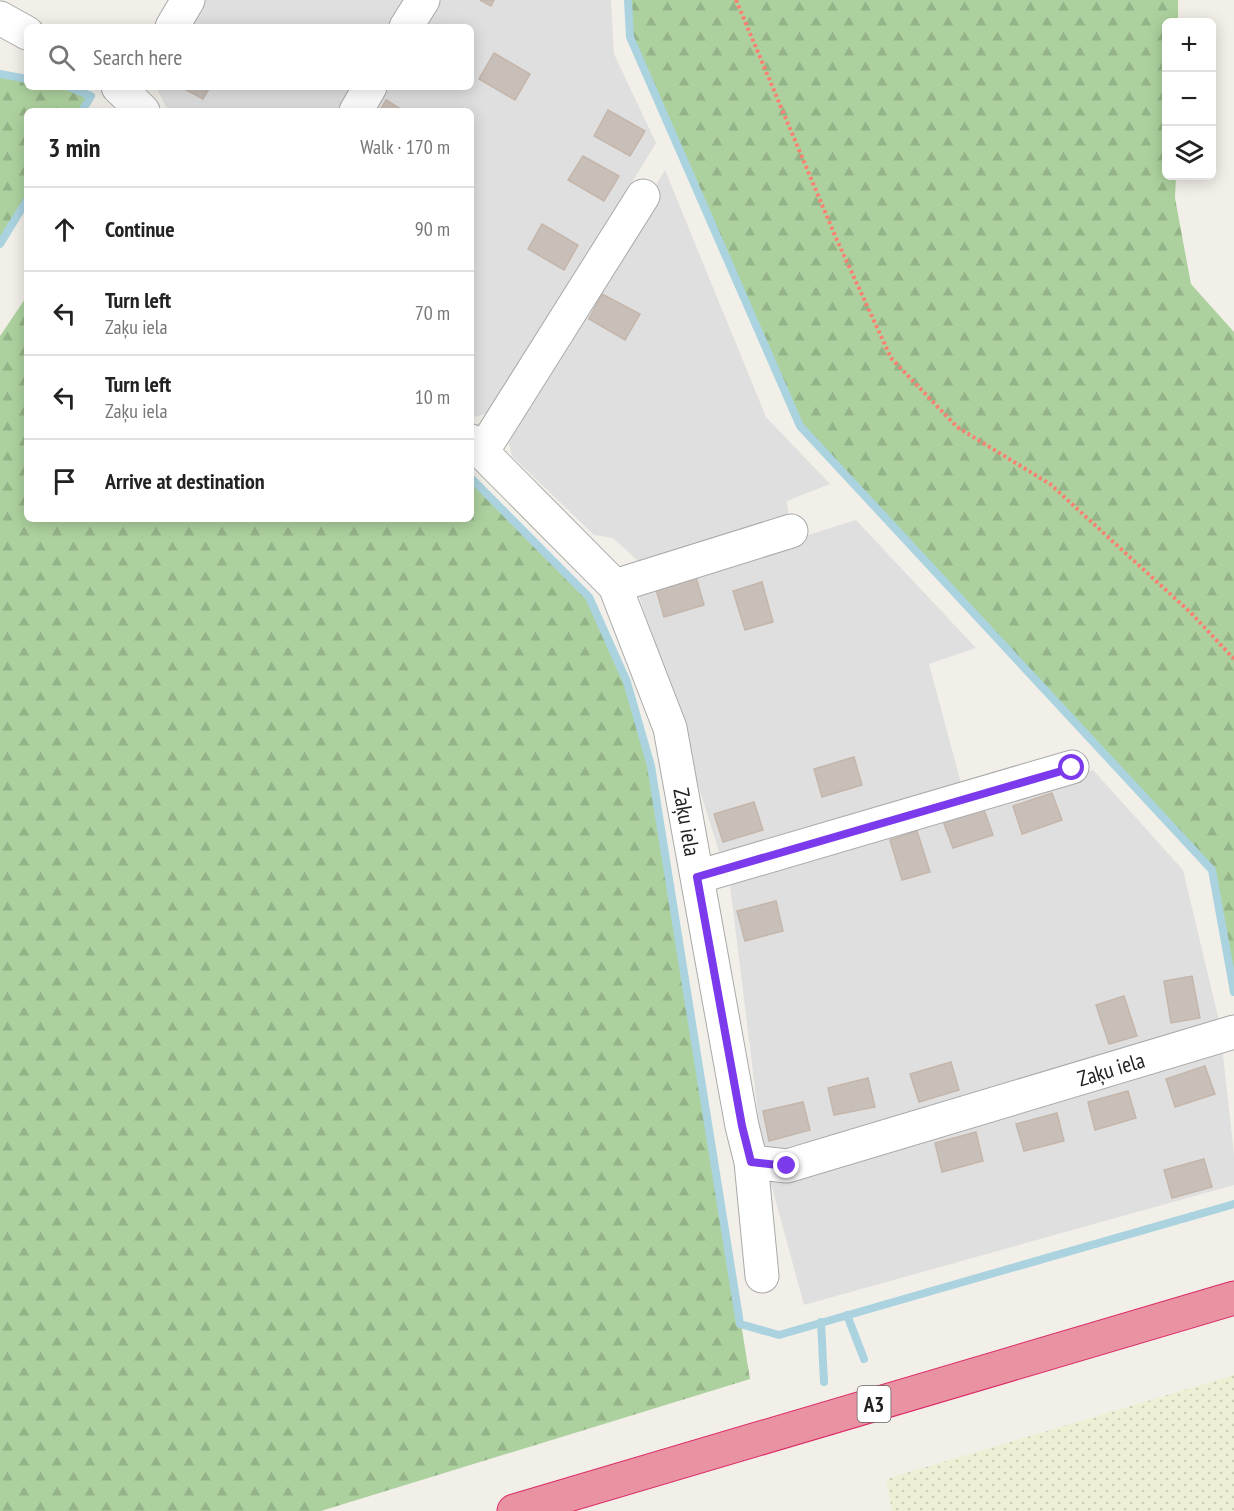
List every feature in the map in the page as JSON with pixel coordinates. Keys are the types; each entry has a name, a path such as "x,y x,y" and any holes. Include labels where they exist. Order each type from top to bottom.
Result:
{"highway":[{"name":"A3","path":"514,1511 1234,1298"}],"street":[{"path":"174,24 188,0"},
{"path":"408,24 423,0"},
{"path":"0,18 24,31"},
{"path":"358,108 368,90"},
{"path":"476,446 643,196"},
{"name":"Zaķu iela","path":"476,446 615,586 670,728 742,1126 751,1162 787,1166 1234,1032"},
{"path":"615,586 791,531"},
{"path":"697,877 1072,768"},
{"path":"751,1162 762,1276"}],"path":[{"path":"736,0 836,238 891,358 957,427 1050,484 1191,613 1234,659"}],"shaded area":[{"path":"203,0 410,0 396,24 189,24"},
{"path":"432,0 611,0 614,54 656,143 493,411 476,417 474,415 474,108 368,108 378,90 474,90 474,24 418,24"},
{"path":"158,90 356,90 346,108 166,108"},
{"path":"665,170 766,417 830,484 787,501 789,521 638,561 613,538 594,535 512,456 506,433"},
{"path":"856,520 976,648 929,664 961,783 719,852 637,589"},
{"path":"1093,770 1183,870 1220,1025 763,1154 729,877"},
{"path":"1222,1046 1234,1154 1234,1185 804,1305 770,1180"}],"green space":[{"path":"628,0 1178,0 1178,18 1162,18 1162,180 1176,180 1175,198 1191,284 1234,332 1234,992 1212,870 800,426 630,37"},
{"path":"0,74 24,78 24,90 76,90 91,96 84,108 24,108 24,205 0,244"},
{"path":"24,300 24,522 474,522 474,481 589,597 627,682 651,766 750,1379 321,1511 0,1511 0,336"},
{"path":"1234,1375 1234,1511 892,1511 886,1479"}],"building":[{"path":"480,0 494,0 491,6"},
{"path":"494,53 530,74 515,100 479,79"},
{"path":"186,90 208,90 203,99"},
{"path":"386,100 399,108 382,108"},
{"path":"608,110 645,131 630,156 594,136"},
{"path":"583,156 619,176 604,201 568,180"},
{"path":"542,224 578,245 564,270 528,249"},
{"path":"602,294 640,314 625,340 589,319"},
{"path":"696,577 704,605 664,617 656,589"},
{"path":"762,582 773,622 745,630 733,591"},
{"path":"854,757 862,785 822,797 814,769"},
{"path":"1052,793 1062,820 1022,834 1013,806"},
{"path":"754,802 763,830 723,842 714,814"},
{"path":"983,807 993,835 953,848 943,821"},
{"path":"917,831 930,872 902,880 890,840"},
{"path":"776,901 783,931 745,941 737,911"},
{"path":"1192,976 1200,1018 1171,1023 1164,981"},
{"path":"1124,996 1137,1036 1109,1044 1096,1005"},
{"path":"951,1062 959,1090 919,1102 910,1074"},
{"path":"1205,1066 1215,1094 1175,1107 1166,1079"},
{"path":"868,1078 875,1107 834,1115 828,1088"},
{"path":"1128,1091 1136,1118 1095,1130 1088,1102"},
{"path":"803,1102 810,1130 769,1141 763,1111"},
{"path":"1057,1113 1064,1141 1024,1151 1016,1124"},
{"path":"976,1132 983,1161 942,1172 935,1143"},
{"path":"1204,1159 1212,1187 1172,1198 1164,1170"}],"waterway":[{"path":"628,0 630,37 800,426 1212,870 1234,992"},
{"path":"0,74 24,78"},
{"path":"76,90 91,96 84,108"},
{"path":"0,244 24,205"},
{"path":"474,481 589,597 627,682 651,766 740,1324 779,1335 1234,1204"},
{"path":"847,1315 864,1359"},
{"path":"821,1322 824,1382"}],"route":[{"path":"787,1166 751,1162 742,1126 697,877 1072,768"}]}
